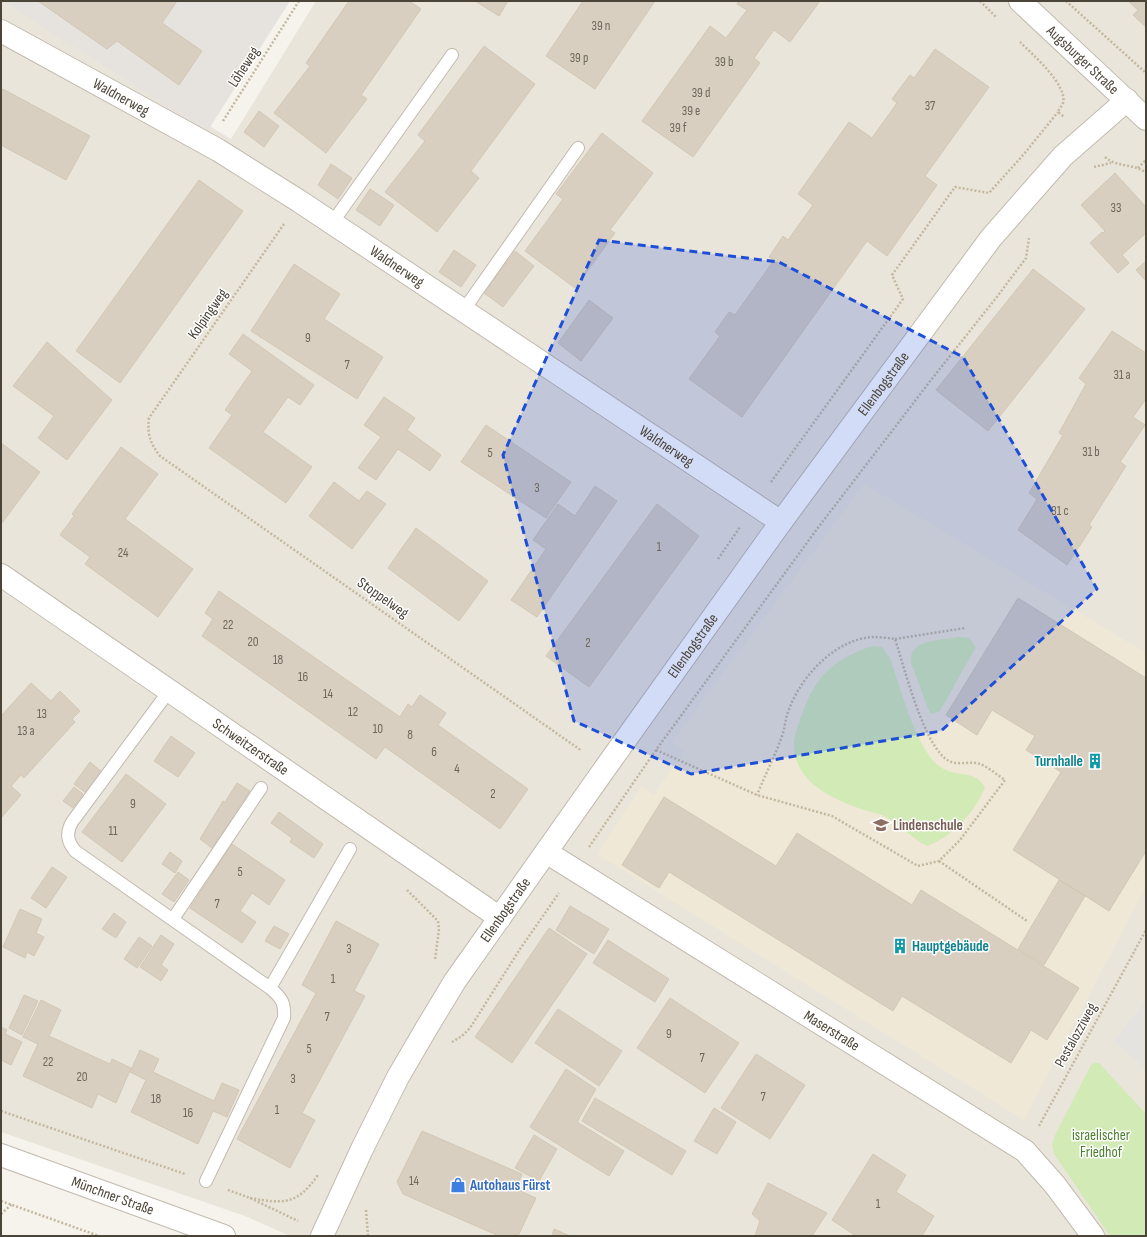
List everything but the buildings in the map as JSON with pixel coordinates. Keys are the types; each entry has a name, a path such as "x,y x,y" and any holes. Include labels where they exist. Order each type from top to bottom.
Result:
{"street":[{"name":"Augsburger Straße","path":"1020,1 1146,119"},
{"name":"Waldnerweg","path":"1,31 208,144 299,201 781,522"},
{"name":"Ellenbogstraße","path":"322,1235 362,1149 398,1077 455,981 606,767 781,522 991,238 1063,156 1127,100"},
{"name":"Schweitzerstraße","path":"1,575 500,918"},
{"name":"Maserstraße","path":"546,852 1025,1151 1056,1185 1092,1236"},
{"name":"Münchner Straße","path":"1,1155 224,1236"}],"lane":[{"path":"332,223 452,55"},
{"path":"463,311 578,148"},
{"path":"169,691 72,822 68,836 71,846 75,851 270,988 281,997 285,1005 284,1018 206,1181"},
{"path":"173,919 261,788"},
{"path":"270,988 350,849"}],"path":[{"name":"Löheweg","path":"208,144 300,1"},
{"path":"1066,1 1146,73"},
{"path":"1138,168 1146,160"},
{"path":"1093,168 1111,163"},
{"name":"Kolpingweg","path":"151,443 148,431 149,418 299,201"},
{"path":"449,1044 462,1036 470,1028 520,949 656,750 822,523 930,380 1026,258 1029,239 1032,234"},
{"name":"Stoppelweg","path":"151,443 160,456 606,767"},
{"path":"757,795 782,736 788,711 798,690 812,671 830,654 854,641 873,637 895,639 966,628"},
{"path":"656,750 757,795 832,816 918,866 940,861 960,840 1005,780 977,763 964,764 948,761 935,748 924,727 895,639"},
{"path":"940,861 1027,921"},
{"path":"405,888 438,921 439,929 434,964"},
{"name":"Pestalozziweg","path":"1025,1151 1146,930"},
{"path":"1,1111 206,1181 250,1198 322,1235"},
{"path":"1,1201 98,1236"},
{"path":"1,1214 12,1204"},
{"path":"366,1204 365,1220 368,1236"}],"highlighted area":[{"path":"599,240 779,262 963,357 1097,589 941,731 691,774 574,721 503,455"}],"shaded area":[{"path":"1,1 5,1 231,139 316,1 1146,1 1146,1236 290,1236 245,1216 1,1132"},
{"path":"3,1 290,1 207,132"},
{"name":"Lindenschule","path":"864,484 1146,653 1146,886 1024,1120 597,854 641,787 654,795 684,751 672,742"},
{"path":"1146,1001 1146,1069 1114,1041"}],"green space":[{"path":"959,637 969,638 976,647 940,711 931,714 911,662 912,654 915,649 928,642"},
{"path":"873,646 882,647 890,658 916,732 931,758 945,770 970,775 980,781 985,787 981,797 962,822 946,836 927,846 888,818 841,801 819,789 809,781 796,760 794,742 796,732 805,706 823,675 831,667 850,655"},
{"name":"israelischer Friedhof","path":"1094,1063 1099,1063 1146,1114 1146,1236 1110,1236 1054,1154 1052,1145 1055,1135 1091,1065"}],"place":[{"name":"Turnhalle","path":"1095,761"},
{"name":"Lindenschule","path":"881,825"},
{"name":"Hauptgebäude","path":"900,946"},
{"name":"Autohaus Fürst","path":"458,1185"}]}
